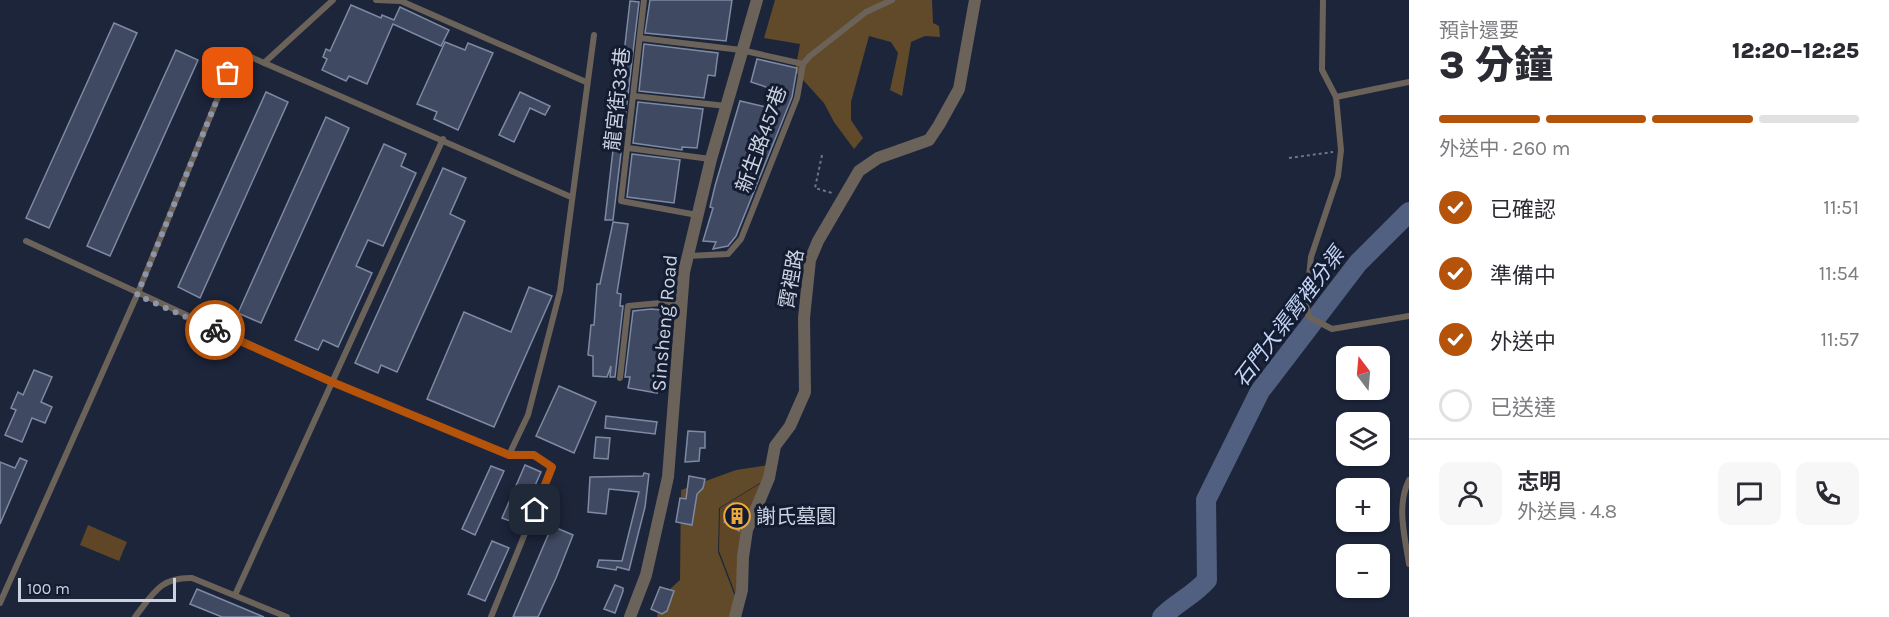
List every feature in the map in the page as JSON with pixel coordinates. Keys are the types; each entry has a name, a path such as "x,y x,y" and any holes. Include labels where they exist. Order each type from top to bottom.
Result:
{"street":[{"name":"Sinsheng Road","path":"630,617 646,574 668,477 682,301 688,256 711,159 757,0"},
{"name":"霄裡路","path":"735,617 742,590 747,530 769,478 775,446 790,426 805,392 804,318 810,261 818,241 859,171 878,158 929,140 959,89 975,0"}],"lane":[{"path":"264,63 333,0"},
{"path":"376,0 401,1 586,82"},
{"name":"龍宮街33巷","path":"644,0 621,201 697,215"},
{"name":"新生路457巷","path":"688,256 728,254 741,239 797,98 803,64 866,12 892,0"},
{"path":"1323,0 1322,70 1336,97 1341,150 1338,176 1311,257 1306,305 1309,317 1332,329 1409,316"},
{"path":"509,455 528,415 560,291 594,35"},
{"path":"640,38 741,50 803,64"},
{"path":"0,603 137,295 237,51 443,139 571,197"},
{"path":"1336,97 1409,82"},
{"path":"634,96 726,106"},
{"path":"235,595 443,139"},
{"path":"628,148 711,159"},
{"path":"26,241 137,295 332,382 509,455 534,455 552,467 491,617"},
{"path":"620,378 628,306 682,301"},
{"path":"1409,480 1404,495 1403,520 1409,564"},
{"path":"135,617 159,586 176,577 192,578 287,617"}],"path":[{"path":"1289,158 1341,150"},
{"path":"822,155 815,188 844,196"}],"shaded area":[{"path":"775,0 932,0 933,23 939,26 940,37 925,36 911,42 902,96 890,90 898,53 891,42 869,36 851,102 851,120 863,138 854,149 834,122 824,103 795,71 800,44 764,38"},
{"path":"768,465 765,480 719,508 718,552 736,599 732,617 657,617 660,598 680,580 681,490 736,470"},
{"path":"766,480 744,532 737,598 719,551 720,508"},
{"path":"88,525 127,542 119,561 80,545"}],"building":[{"path":"650,0 732,0 726,41 645,33"},
{"path":"630,1 639,2 613,220 605,220"},
{"path":"351,5 381,18 382,15 394,20 400,7 449,30 441,46 393,24 367,84 349,76 346,81 322,70 327,59 323,57 326,49 330,51"},
{"path":"114,23 137,33 49,228 26,218"},
{"path":"445,42 465,50 468,43 493,53 458,130 434,119 437,112 417,104"},
{"path":"644,44 718,53 715,76 708,75 704,98 639,91"},
{"path":"176,50 198,60 110,256 87,246"},
{"path":"757,59 797,68 792,97 736,236 728,246 713,249 716,242 703,241 713,208 710,207 715,186 740,101 766,107 772,89 751,82"},
{"path":"266,92 288,102 200,298 178,287"},
{"path":"520,92 550,106 545,115 530,108 514,142 499,135"},
{"path":"638,102 703,109 697,148 682,147 682,150 633,143"},
{"path":"326,117 349,128 261,323 238,313"},
{"path":"384,144 406,154 401,166 416,173 383,246 368,240 356,266 372,273 338,347 323,340 318,350 295,340"},
{"path":"632,154 680,160 674,203 627,197"},
{"path":"443,168 466,178 450,214 465,221 397,372 381,365 378,373 355,363"},
{"path":"613,222 628,224 617,293 621,294 620,306 623,306 615,377 610,377 611,366 607,377 593,376 593,356 588,355 591,325 594,325 597,284 600,284"},
{"path":"529,287 552,296 494,427 427,399 464,312 511,332"},
{"path":"662,310 657,393 628,388 630,377 625,377 633,311"},
{"path":"34,370 52,377 41,402 52,407 45,423 32,418 22,442 5,435 16,410 11,408 18,392 23,395"},
{"path":"559,386 596,402 574,453 536,436"},
{"path":"606,416 657,422 655,434 605,428"},
{"path":"688,431 705,432 705,448 700,448 699,461 685,462"},
{"path":"596,437 610,438 608,459 594,458"},
{"path":"20,458 27,461 0,524 0,462 15,468"},
{"path":"525,465 541,472 518,524 502,518"},
{"path":"491,466 504,471 475,535 462,529"},
{"path":"644,473 649,474 645,507 629,570 617,567 616,570 597,567 599,560 622,561 639,492 609,489 606,514 588,512 590,477 643,476"},
{"path":"689,476 705,479 703,488 697,494 692,525 676,522 680,498 686,499"},
{"name":"謝氏墓園","path":"733,503 747,509 739,531 724,522"},
{"path":"552,526 573,535 556,578 538,617 513,617"},
{"path":"492,541 509,548 485,601 468,594"},
{"path":"615,585 623,588 623,591 615,613 604,609"},
{"path":"660,587 674,591 667,611 662,614 651,609"},
{"path":"197,589 264,617 222,617 190,604"}],"waterway":[{"name":"石門大渠霄裡分渠","path":"1162,617 1207,580 1206,500 1260,391 1358,263 1409,212"}],"way so far":[{"path":"215,330 137,295 228,73"}],"place":[{"name":"謝氏墓園","path":"737,516"}],"route":[{"path":"215,330 332,382 509,455 534,455 552,467 535,510"}]}
